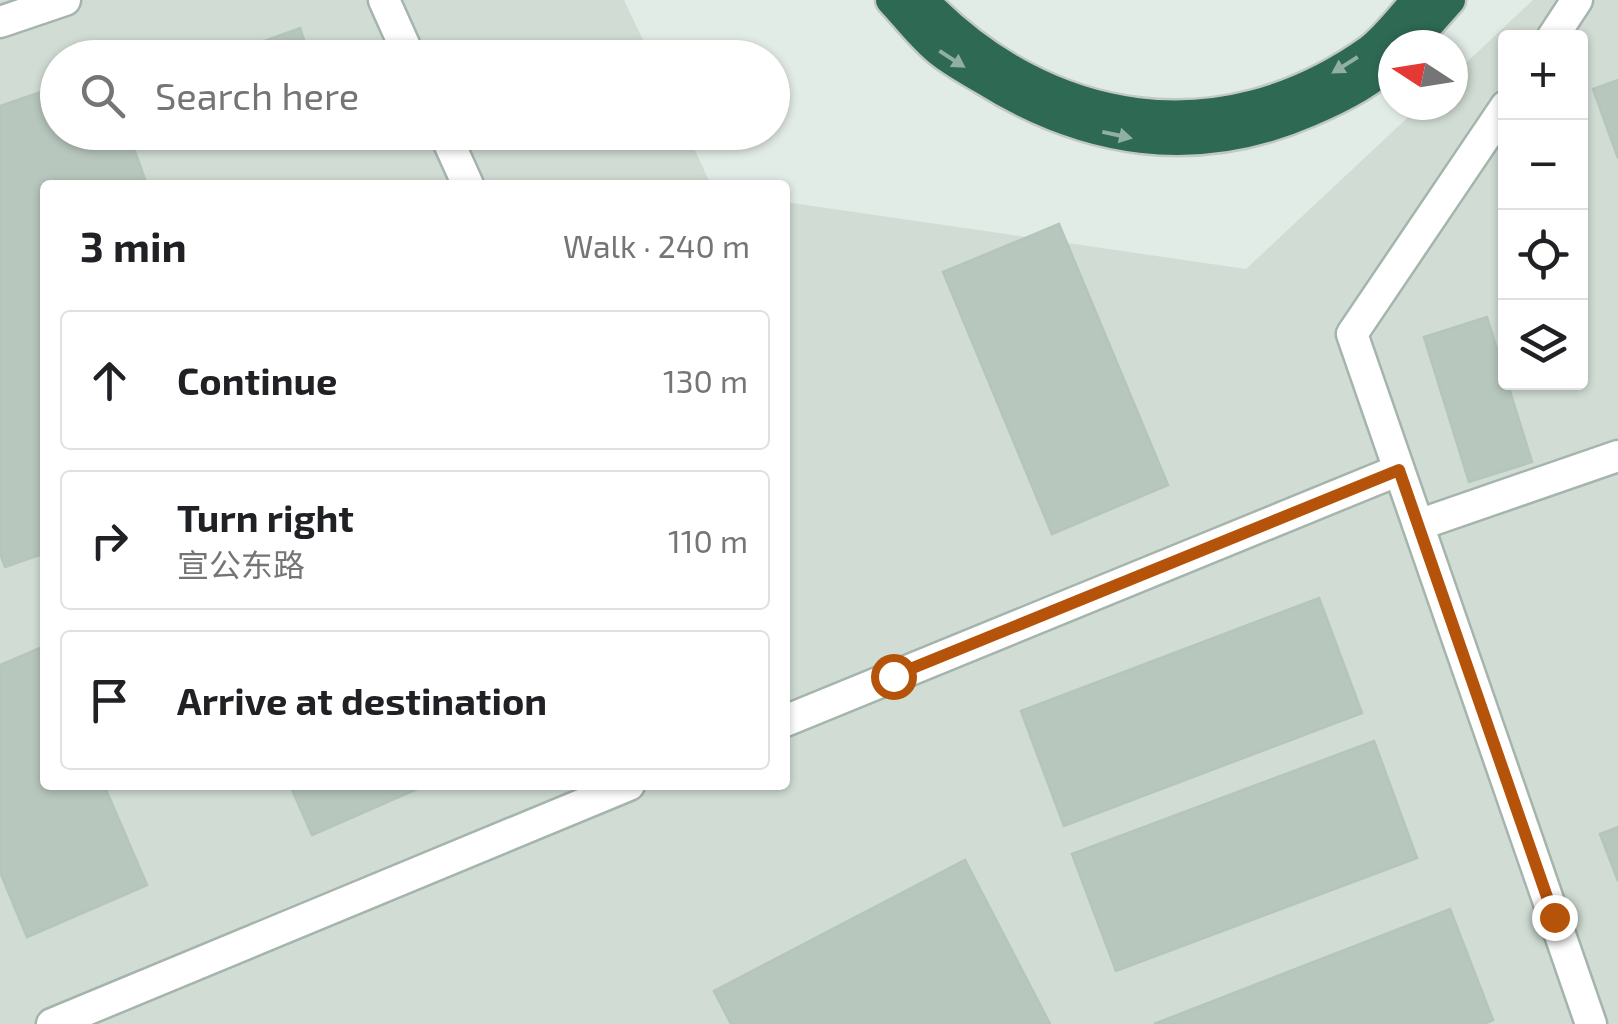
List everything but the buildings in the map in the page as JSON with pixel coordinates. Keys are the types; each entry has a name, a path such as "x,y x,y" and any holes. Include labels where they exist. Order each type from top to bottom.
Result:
{"highway":[{"path":"891,0 938,51 1030,94 1130,113 1179,116 1229,113 1277,100 1322,79 1373,48 1416,0"},
{"path":"922,0 951,30 1075,125 1127,138 1179,141 1232,136 1285,122 1331,102 1378,72"},
{"path":"1423,30 1450,0"}],"street":[{"path":"0,22 65,0"},
{"path":"384,0 402,40"},
{"path":"1557,30 1577,0"},
{"path":"1498,118 1352,334 1591,1024"},
{"path":"452,150 466,180"},
{"path":"1418,525 1618,456"},
{"path":"790,719 1399,470"},
{"path":"52,1024 617,790"}],"shaded area":[{"path":"0,0 624,0 643,40 40,40 40,150 695,150 709,180 40,180 40,790 790,790 790,203 1246,269 1405,120 1468,120 1468,61 1498,33 1498,390 1588,390 1588,30 1501,30 1533,0 1618,0 1618,1024 0,1024"}],"route":[{"path":"893,676 1399,470 1554,917"}]}
